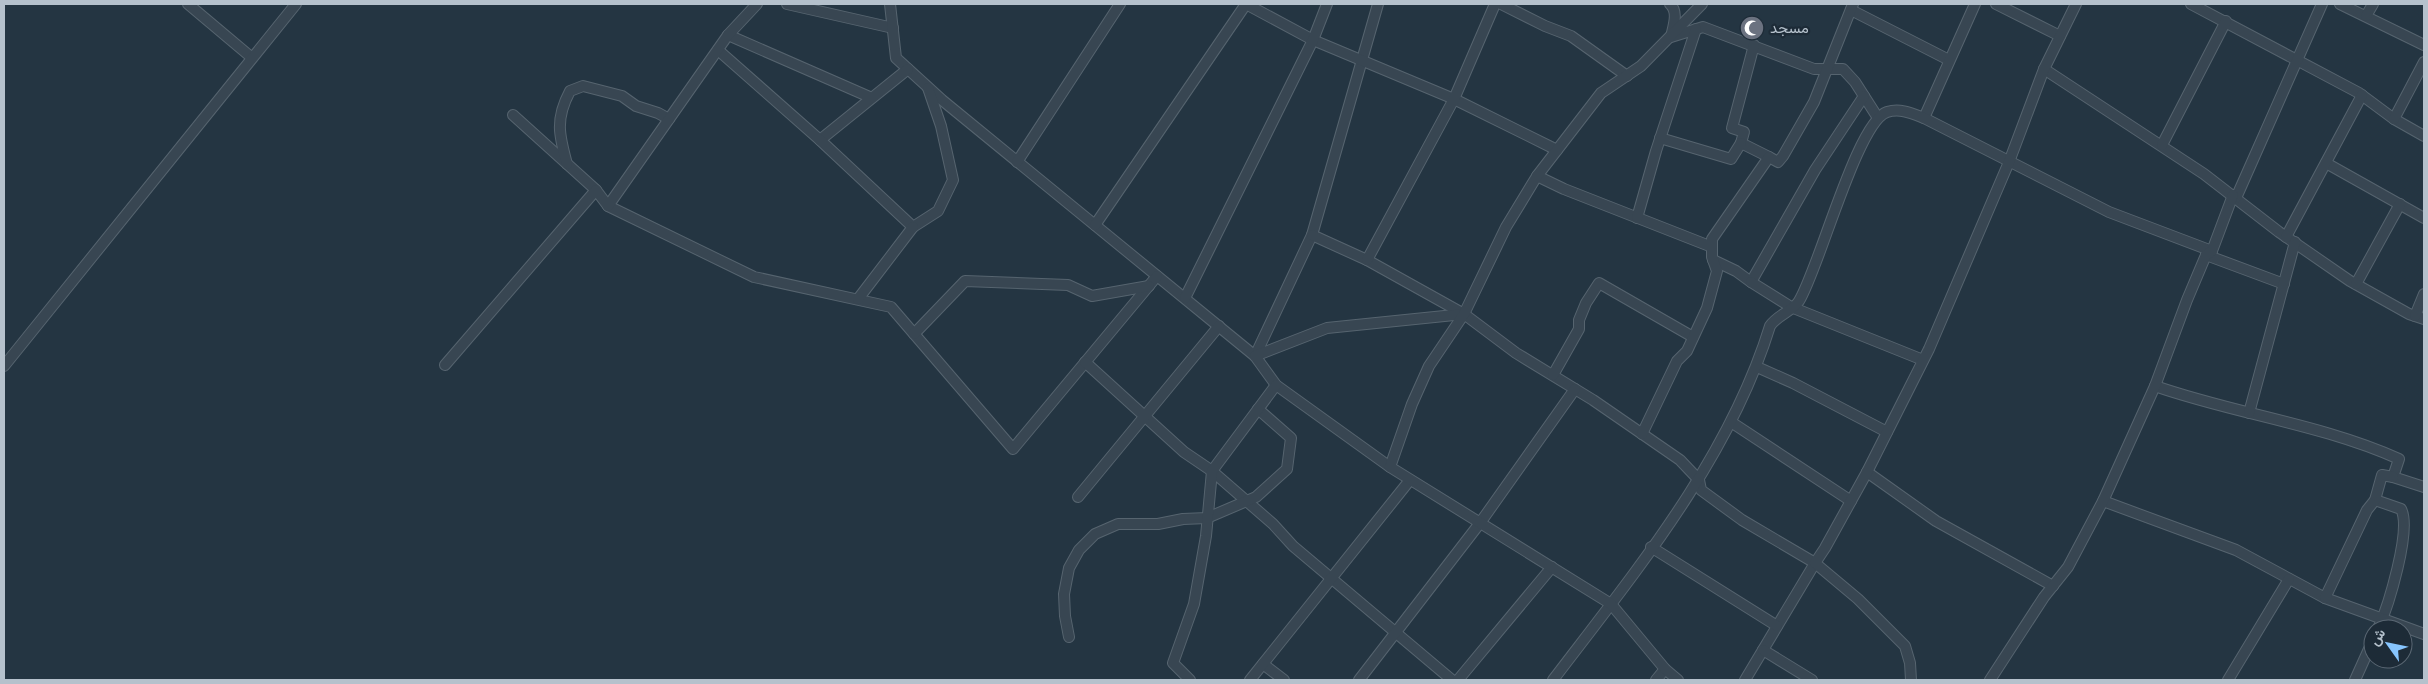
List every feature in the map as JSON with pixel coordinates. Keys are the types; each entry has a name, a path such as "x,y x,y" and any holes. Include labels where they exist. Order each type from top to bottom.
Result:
{"street":[{"path":"188,4 251,57"},
{"path":"4,366 251,57 296,4"},
{"path":"608,206 728,35 757,4"},
{"path":"787,4 893,28"},
{"path":"890,4 896,58 928,87 1255,356 1276,385 1390,467 1611,604 1665,669 1678,680"},
{"path":"1017,162 1120,4"},
{"path":"1094,225 1246,4 1313,40 1454,99 1557,150"},
{"path":"1185,298 1313,40 1327,4"},
{"path":"1255,356 1312,235 1378,4"},
{"path":"1367,260 1454,99 1495,4"},
{"path":"1501,4 1545,26 1571,36 1627,76"},
{"path":"1670,4 1674,7 1675,17 1671,37"},
{"path":"1390,467 1412,404 1429,366 1464,314 1506,227 1537,176 1601,93 1641,66 1702,4"},
{"path":"1924,118 1975,4"},
{"path":"1996,4 2060,36"},
{"path":"1745,680 1815,563 1826,548 1888,432 1923,360 2009,162 2044,70 2076,4"},
{"path":"2191,4 2206,7 2226,21 2362,95 2394,119 2424,136"},
{"path":"1990,680 2068,567 2103,501 2156,386 2187,300 2322,4"},
{"path":"2340,4 2424,44"},
{"path":"2366,16 2373,4"},
{"path":"1741,143 1778,162 1783,156 1814,102 1852,7 1949,60"},
{"path":"2162,145 2226,21"},
{"path":"1671,37 1703,27 1814,69 1843,69 1856,82 1878,118"},
{"path":"1637,218 1660,138 1696,29"},
{"path":"728,35 872,98 820,140"},
{"path":"1660,138 1730,158 1741,143 1744,132 1732,128 1754,45"},
{"path":"718,50 820,140 913,227"},
{"path":"2394,119 2424,62"},
{"path":"820,140 908,69"},
{"path":"2044,70 2162,145 2290,239 2356,284 2420,318 2424,294"},
{"path":"567,164 559,122 563,103 570,91 583,86 622,96 636,106 658,112 669,119"},
{"path":"858,299 913,227 938,210 953,180 941,126 928,87"},
{"path":"2249,413 2284,284 2290,239 2326,162 2362,95"},
{"path":"1751,282 1815,170 1864,96"},
{"path":"1553,680 1611,604 1699,480 1731,422 1758,367 1770,326 1774,320 1798,302 1852,165 1878,118 1886,112 1902,110 1924,118 2109,212 2284,284"},
{"path":"513,114 596,190 608,206 754,277 891,307 1013,449 1157,276"},
{"path":"1642,434 1677,361 1687,351 1707,308 1717,271 1713,260 1712,239 1769,157"},
{"path":"2326,162 2424,218"},
{"path":"1537,176 1564,190 1712,247"},
{"path":"445,365 596,190"},
{"path":"2356,284 2400,204"},
{"path":"1312,235 1367,260 1464,314 1516,353 1575,388 1680,460 1699,480 1701,490 1742,520 1815,563 1858,599 1905,646 1910,663 1911,680"},
{"path":"1713,260 1736,271 1791,307 1923,360"},
{"path":"914,334 965,281 1068,285 1092,296 1149,286"},
{"path":"1553,375 1579,329 1579,320 1586,303 1599,283 1693,337"},
{"path":"1255,356 1327,328 1464,314"},
{"path":"1078,497 1146,417 1219,326"},
{"path":"1085,362 1184,452 1212,471 1273,524 1293,546 1452,680"},
{"path":"1758,367 1888,432"},
{"path":"1190,680 1173,664 1194,604 1212,471 1276,385"},
{"path":"2156,386 2197,401 2287,422 2386,453 2399,459 2393,477"},
{"path":"1359,680 1480,523 1575,388"},
{"path":"1069,637 1065,616 1064,594 1069,568 1079,550 1095,534 1118,524 1158,524 1182,519 1207,518 1256,497 1287,469 1291,438 1258,409"},
{"path":"1731,422 1851,501"},
{"path":"1867,472 1936,521 2054,586"},
{"path":"2325,598 2367,510 2375,500 2382,475 2424,487"},
{"path":"1250,680 1410,480"},
{"path":"2375,500 2402,509 2404,522 2398,572 2382,619"},
{"path":"2103,501 2236,550 2325,598 2369,619"},
{"path":"1651,547 1777,626"},
{"path":"1458,680 1552,567"},
{"path":"2228,680 2289,579"},
{"path":"1763,650 1812,680"},
{"path":"2355,680 2363,662"},
{"path":"1264,664 1284,680"},
{"path":"1656,680 1665,669"}],"place":[{"name":"مسجد","path":"1752,28"}]}
